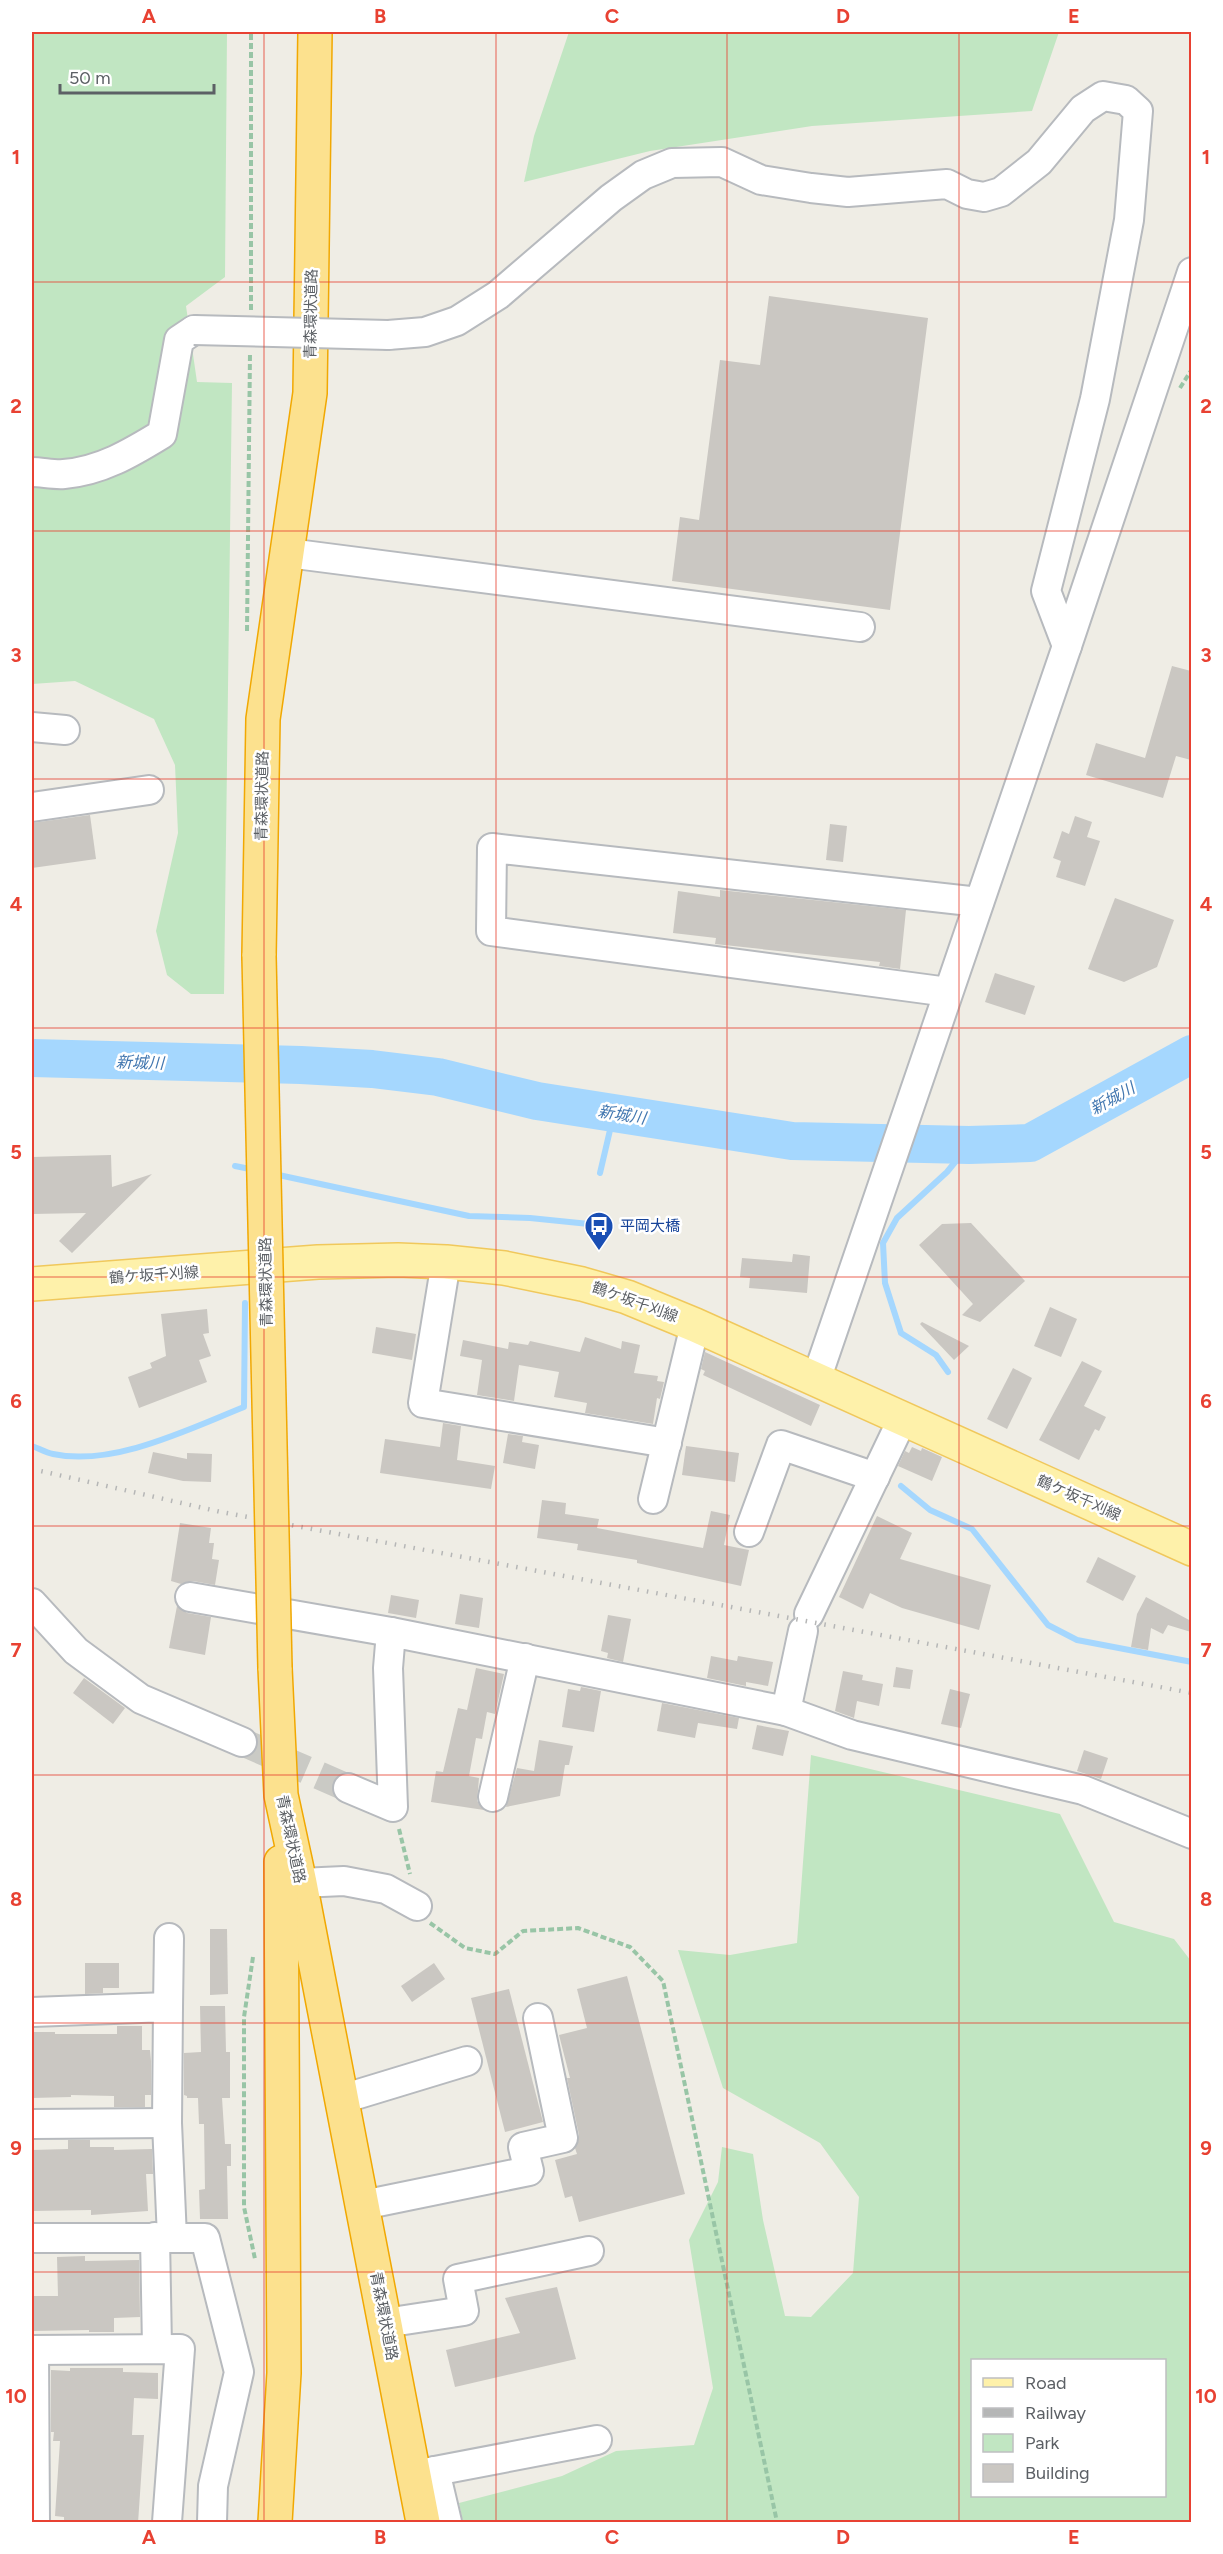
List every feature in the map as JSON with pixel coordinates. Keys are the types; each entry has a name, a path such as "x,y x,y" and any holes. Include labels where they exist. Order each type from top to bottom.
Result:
{"highway":[{"name":"青森環状道路","path":"315,32 310,393 263,719 259,956 275,1668 281,1795 385,2323 424,2473 429,2521"},
{"path":"274,2523 284,2373 281,1795"}],"main road":[{"name":"鶴ケ坂千刈線","path":"32,1284 318,1262 398,1260 504,1268 582,1284 627,1297 695,1325 1191,1549"}],"street":[{"path":"32,472 62,475 94,468 124,457 162,434 179,340 194,330 388,335 425,332 457,321 498,295 611,198 642,175 672,163 722,162 761,180 820,189 848,192 947,184 967,194 984,197 1001,192 1039,162 1083,109 1103,96 1126,100 1138,111 1129,220 1095,399 1046,591 1067,646"},
{"path":"816,1380 1067,646 1191,272"},
{"path":"288,553 860,627"},
{"path":"32,727 65,730"},
{"path":"32,807 149,790"},
{"path":"948,992 490,931 492,848 979,902"},
{"path":"446,1262 423,1402 667,1443"},
{"path":"653,1499 695,1325"},
{"path":"786,1711 806,1622 903,1418"},
{"path":"749,1532 781,1445 875,1477"},
{"path":"190,1597 391,1632 786,1711 852,1735 1083,1790 1191,1834"},
{"path":"32,1603 76,1651 141,1699 242,1742"},
{"path":"348,1788 393,1807 388,1668 391,1632"},
{"path":"493,1797 525,1658"},
{"path":"300,1883 344,1881 386,1889 417,1906"},
{"path":"157,2348 164,2237 169,1938"},
{"path":"32,2012 168,2007"},
{"path":"363,2205 529,2171 523,2147 563,2138 538,2018"},
{"path":"342,2099 466,2061"},
{"path":"32,2124 167,2123"},
{"path":"32,2238 205,2238 239,2372 213,2486 212,2523"},
{"path":"385,2323 464,2311 458,2279 589,2251"},
{"path":"35,2523 33,2350 157,2348 180,2349 166,2523"},
{"path":"424,2473 597,2440"}],"path":[{"path":"250,315 251,32"},
{"path":"247,636 250,350"},
{"path":"393,1807 419,1915 465,1948 495,1954 523,1931 578,1928 630,1947 663,1981 777,2523"}],"green space":[{"path":"32,32 227,32 225,277 186,306 197,382 232,383 224,994 191,994 167,975 156,931 178,833 175,765 154,719 75,681 32,684"},
{"path":"569,32 1059,32 1032,111 812,126 650,151 524,182 534,136"},
{"path":"811,1755 1060,1814 1114,1922 1174,1939 1191,1961 1191,2522 463,2522 459,2503 562,2476 616,2451 694,2445 713,2388 689,2240 718,2182 722,2147 753,2154 763,2220 785,2316 811,2317 853,2273 859,2197 820,2143 723,2088 678,1950 730,1955 797,1943"}],"building":[{"path":"769,296 928,318 890,610 672,581 680,517 699,520 720,360 760,365"},
{"path":"1172,666 1191,671 1191,760 1176,756 1163,798 1086,775 1096,743 1145,758"},
{"path":"90,815 96,859 32,868 32,823"},
{"path":"1075,816 1092,822 1087,837 1100,841 1085,886 1056,877 1061,861 1053,858 1062,831 1069,834"},
{"path":"830,824 847,826 843,862 826,860"},
{"path":"720,890 906,910 900,969 879,966 880,962 715,944 716,938 673,933 678,891 720,897"},
{"path":"1115,898 1174,920 1157,967 1124,982 1088,969"},
{"path":"995,973 1035,986 1025,1015 985,1002"},
{"path":"111,1155 112,1187 152,1174 72,1253 59,1241 86,1213 32,1214 32,1157"},
{"path":"971,1223 1025,1281 980,1322 962,1315 973,1304 919,1245 942,1224"},
{"path":"793,1254 810,1256 807,1293 749,1288 750,1278 740,1277 742,1258 792,1262"},
{"path":"1050,1307 1077,1319 1061,1357 1034,1346"},
{"path":"207,1309 209,1333 203,1334 211,1356 199,1360 207,1382 139,1408 128,1377 152,1368 150,1363 166,1356 161,1314"},
{"path":"922,1322 969,1346 954,1360 920,1324"},
{"path":"376,1327 416,1334 412,1360 372,1353"},
{"path":"585,1337 621,1349 622,1341 640,1345 634,1373 658,1376 657,1381 664,1382 660,1399 657,1398 653,1424 585,1413 587,1403 554,1397 559,1372 519,1365 514,1401 477,1395 482,1360 460,1356 463,1340 508,1349 509,1342 528,1345 530,1341 580,1352"},
{"path":"705,1352 820,1405 811,1426 703,1375 705,1371 701,1369"},
{"path":"1082,1361 1102,1371 1084,1406 1106,1417 1099,1431 1095,1429 1079,1460 1039,1440"},
{"path":"1013,1368 1032,1378 1007,1429 987,1419"},
{"path":"443,1423 461,1426 457,1460 495,1466 491,1489 380,1473 385,1439 440,1447"},
{"path":"508,1434 523,1436 522,1442 539,1445 535,1469 503,1463"},
{"path":"686,1446 739,1453 735,1482 682,1475"},
{"path":"912,1447 921,1451 922,1448 942,1457 932,1481 898,1466 905,1451 909,1453"},
{"path":"153,1452 187,1459 187,1453 212,1454 211,1482 183,1481 148,1473"},
{"path":"542,1500 566,1503 565,1514 599,1519 597,1528 703,1548 711,1511 730,1515 724,1545 749,1550 741,1586 637,1563 637,1560 577,1550 578,1544 537,1538"},
{"path":"877,1516 912,1533 900,1559 991,1585 979,1630 902,1608 870,1593 863,1609 839,1597"},
{"path":"180,1523 211,1528 209,1543 214,1543 212,1559 219,1560 215,1585 193,1581 181,1584 171,1581"},
{"path":"1098,1557 1136,1576 1123,1601 1086,1582"},
{"path":"460,1594 483,1598 479,1628 455,1624"},
{"path":"391,1595 419,1600 416,1618 388,1613"},
{"path":"1146,1597 1191,1621 1191,1632 1168,1625 1163,1634 1151,1628 1148,1650 1131,1647 1137,1614"},
{"path":"177,1606 187,1613 211,1617 205,1655 169,1648"},
{"path":"608,1615 631,1619 623,1662 607,1658 608,1653 601,1651"},
{"path":"711,1656 737,1661 738,1656 773,1662 768,1686 746,1682 746,1686 707,1678"},
{"path":"896,1667 913,1670 910,1689 893,1687"},
{"path":"476,1668 504,1674 495,1714 487,1712 482,1739 476,1738 469,1776 479,1778 477,1801 484,1810 431,1802 436,1771 443,1772 458,1708 467,1710"},
{"path":"843,1671 863,1675 862,1680 883,1684 879,1706 857,1701 854,1718 835,1711"},
{"path":"84,1678 125,1708 113,1724 73,1693"},
{"path":"581,1687 601,1691 594,1732 562,1727 568,1689 580,1691"},
{"path":"950,1689 970,1694 961,1728 941,1724"},
{"path":"662,1703 739,1718 737,1729 698,1723 695,1738 657,1731"},
{"path":"757,1725 789,1731 783,1756 752,1749"},
{"path":"539,1740 573,1746 569,1765 565,1765 560,1796 506,1807 517,1768 534,1771"},
{"path":"1084,1750 1108,1758 1101,1779 1077,1771"},
{"path":"210,1929 227,1929 228,1994 210,1995"},
{"path":"85,1963 119,1963 119,1988 103,1988 103,1993 85,1994"},
{"path":"434,1963 445,1979 412,2002 401,1986"},
{"path":"627,1976 685,2194 579,2222 572,2196 565,2198 555,2160 577,2154 575,2148 579,2135 567,2078 570,2078 559,2035 587,2028 577,1989"},
{"path":"509,1989 543,2122 505,2132 471,1998"},
{"path":"200,2006 225,2006 226,2052 230,2052 230,2098 222,2098 225,2144 231,2144 231,2166 227,2166 228,2219 200,2219 199,2190 205,2189 204,2124 199,2124 198,2098 187,2098 184,2095 184,2053 201,2052"},
{"path":"117,2026 142,2026 142,2050 150,2050 151,2061 151,2095 145,2095 145,2107 114,2107 114,2096 71,2095 71,2097 32,2098 32,2032 117,2034"},
{"path":"68,2140 90,2140 90,2147 114,2147 114,2150 152,2149 153,2174 146,2174 148,2211 91,2215 91,2210 32,2211 32,2150 68,2149"},
{"path":"85,2256 85,2261 139,2260 140,2317 114,2318 114,2332 32,2331 32,2296 58,2296 57,2257"},
{"path":"557,2287 576,2359 455,2387 446,2350 520,2333 505,2298"},
{"path":"70,2368 123,2368 123,2372 158,2373 158,2399 134,2398 132,2435 144,2435 138,2523 64,2523 64,2517 55,2516 60,2441 53,2441 54,2432 51,2432 51,2370 70,2371"}],"waterway":[{"name":"新城川","path":"32,1058 372,1069 438,1077 537,1101 792,1141 969,1145 1030,1143 1192,1054"},
{"path":"600,1173 614,1113"},
{"path":"948,1372 936,1355 901,1333 885,1283 883,1243 897,1218 947,1172 969,1145"},
{"path":"235,1166 255,1170"},
{"path":"274,1174 469,1216 530,1218 589,1224"},
{"path":"32,1446 48,1453 76,1457 125,1451 175,1435 244,1407 245,1303"},
{"path":"901,1486 930,1510 972,1529 1048,1625 1077,1640 1192,1662"}],"tunnel":[{"path":"242,1742 348,1788"}],"railway":[{"path":"32,1469 221,1512 1192,1693"}],"place":[{"name":"平岡大橋","path":"599,1252"}]}
